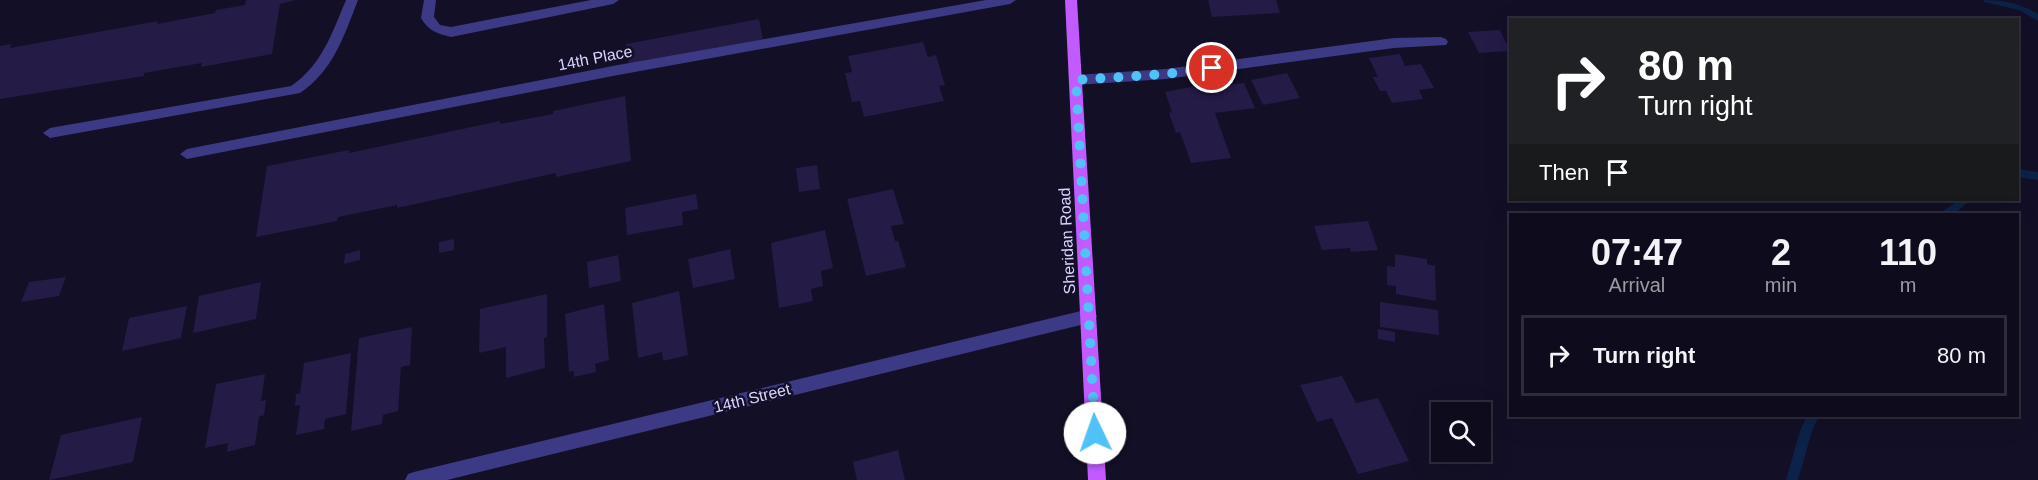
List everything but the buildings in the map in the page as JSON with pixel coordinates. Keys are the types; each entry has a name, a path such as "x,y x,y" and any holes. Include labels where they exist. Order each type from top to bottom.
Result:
{"main road":[{"name":"Sheridan Road","path":"1071,0 1097,480"}],"street":[{"path":"50,133 295,90 310,81 326,62 352,0"},
{"path":"430,0 427,18 436,29 451,32 613,0"},
{"name":"14th Place","path":"187,153 618,70 1010,0"},
{"path":"1076,80 1166,74 1394,43 1441,42"},
{"name":"14th Street","path":"414,480 1089,316"}],"waterway":[{"path":"1987,0 2022,8 2038,18"},
{"path":"2019,173 2038,176"},
{"path":"1948,213 1965,201"},
{"path":"1792,480 1806,431 1813,417"}],"route":[{"path":"1095,433 1076,80 1166,74 1212,68"}]}
